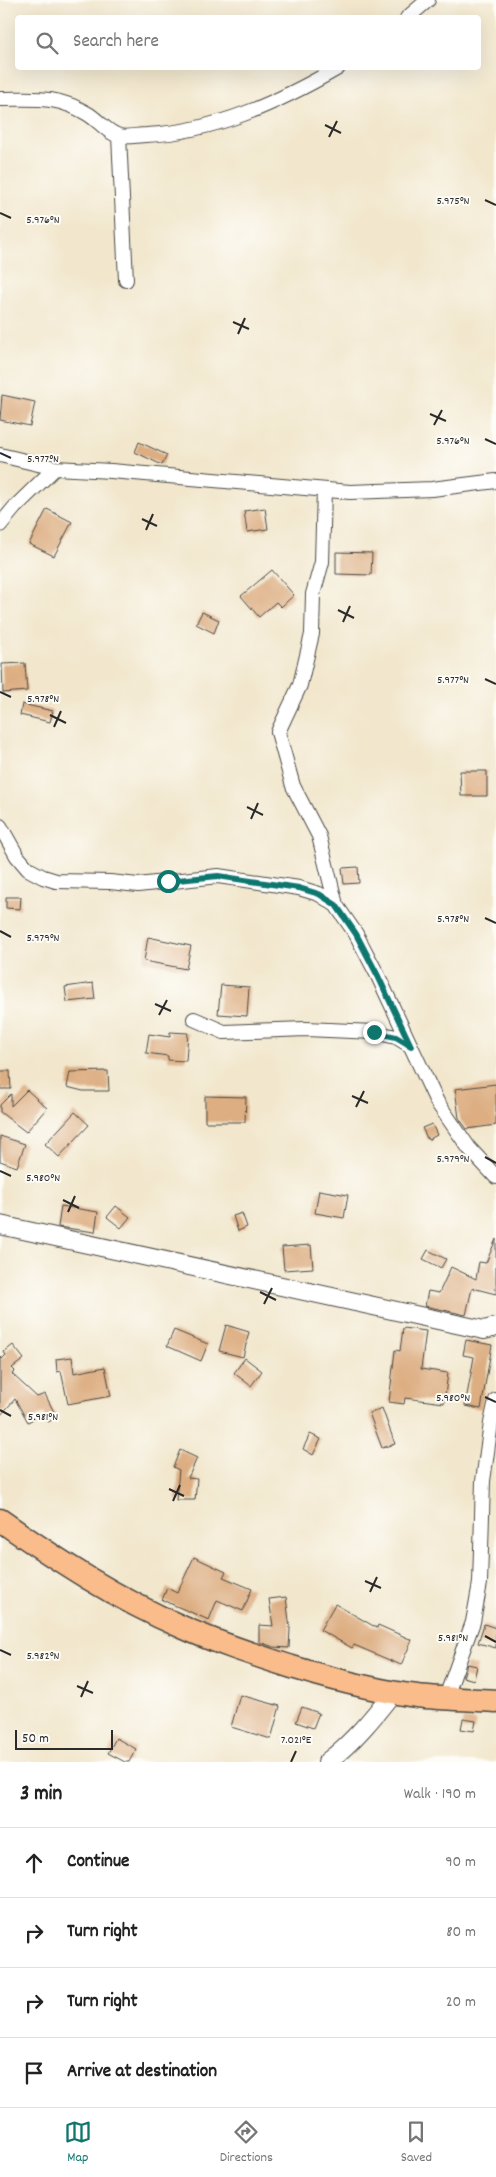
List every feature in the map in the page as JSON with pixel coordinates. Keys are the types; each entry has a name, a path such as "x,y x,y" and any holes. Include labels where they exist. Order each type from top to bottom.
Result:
{"main road":[{"path":"0,1520 71,1568 181,1627 231,1646 328,1678 393,1692 418,1696 496,1701"}],"street":[{"path":"410,15 428,0"},
{"path":"0,99 46,98 67,104 88,114 119,136 166,134 216,125 298,91 335,70"},
{"path":"119,136 126,280"},
{"path":"0,455 54,468 111,470 350,492 432,489 496,480"},
{"path":"0,524 54,468"},
{"path":"324,490 322,562 313,594 312,634 300,685 278,732 293,786 319,836 336,905 356,934 378,976 437,1102 469,1148 496,1177"},
{"path":"0,826 17,856 28,869 42,877 56,881 110,882 138,885 218,876 299,888 319,894 336,905"},
{"path":"194,1020 224,1032 306,1029 374,1032 396,1037 411,1046"},
{"path":"0,1225 484,1330 496,1327"},
{"path":"446,1697 473,1622 480,1583 483,1481 496,1400"},
{"path":"328,1762 343,1750 371,1721 393,1692"}],"building":[{"path":"2,395 35,402 30,426 0,420"},
{"path":"139,442 167,455 162,465 135,452"},
{"path":"265,508 268,529 247,532 244,511"},
{"path":"47,509 72,522 54,556 29,544"},
{"path":"336,552 372,553 371,575 336,574"},
{"path":"272,570 294,595 281,607 276,602 259,617 241,596"},
{"path":"202,612 219,620 214,633 196,624"},
{"path":"25,663 27,691 3,693 2,664"},
{"path":"22,704 53,711 50,722 20,715"},
{"path":"460,771 487,771 487,796 461,796"},
{"path":"358,867 359,883 344,884 342,868"},
{"path":"6,897 21,897 20,909 6,908"},
{"path":"148,937 191,946 186,969 144,961"},
{"path":"93,983 95,999 67,1002 65,987"},
{"path":"221,985 249,987 247,1016 218,1014"},
{"path":"170,1032 188,1033 186,1061 168,1060 168,1056 146,1053 149,1034 170,1037"},
{"path":"0,1071 10,1071 11,1089 0,1089"},
{"path":"108,1071 109,1091 83,1091 67,1087 70,1072"},
{"path":"496,1084 496,1125 467,1129 459,1118 455,1089"},
{"path":"27,1090 47,1108 26,1132 0,1112 0,1105 11,1094 11,1106"},
{"path":"205,1096 246,1097 245,1122 205,1122"},
{"path":"75,1112 89,1125 59,1157 45,1144"},
{"path":"432,1124 437,1135 428,1140 422,1128"},
{"path":"0,1136 25,1144 17,1167 0,1161"},
{"path":"319,1190 348,1195 344,1218 315,1213"},
{"path":"61,1206 98,1212 95,1232 58,1227"},
{"path":"116,1206 130,1217 121,1228 107,1217"},
{"path":"242,1213 247,1227 238,1231 233,1216"},
{"path":"496,1239 496,1294 472,1288 466,1315 425,1306 428,1291 439,1293 451,1267 476,1279 479,1262 486,1263"},
{"path":"311,1245 313,1268 284,1270 282,1247"},
{"path":"428,1250 446,1259 441,1268 423,1259"},
{"path":"226,1325 249,1332 243,1357 219,1351"},
{"path":"403,1328 426,1331 421,1369 448,1373 444,1403 405,1398 404,1404 389,1402 395,1350 400,1351"},
{"path":"174,1330 208,1344 201,1361 167,1346"},
{"path":"466,1340 492,1345 481,1409 465,1406 474,1357 463,1355"},
{"path":"13,1345 24,1359 12,1368 15,1371 12,1374 37,1397 45,1394 57,1418 48,1422 44,1413 28,1422 15,1399 0,1416 0,1357 2,1359 6,1355 4,1352"},
{"path":"72,1357 74,1373 105,1367 111,1396 68,1404 61,1371 57,1372 56,1359"},
{"path":"245,1358 262,1371 251,1386 234,1373"},
{"path":"382,1408 395,1444 382,1448 369,1413"},
{"path":"310,1434 321,1439 313,1455 303,1449"},
{"path":"180,1450 197,1458 188,1478 197,1479 195,1500 176,1500 179,1470 173,1467"},
{"path":"194,1557 226,1572 223,1577 252,1589 243,1611 217,1600 209,1620 162,1600 167,1588 177,1593"},
{"path":"286,1597 290,1629 289,1648 274,1647 259,1642 259,1625 273,1626 269,1599"},
{"path":"335,1604 377,1628 378,1625 412,1640 401,1665 354,1645 352,1648 320,1630"},
{"path":"484,1624 496,1628 496,1648 478,1643"},
{"path":"467,1664 477,1666 474,1680 463,1677"},
{"path":"240,1695 280,1706 271,1739 231,1727"},
{"path":"302,1707 319,1713 313,1728 296,1722"},
{"path":"463,1719 476,1721 474,1731 461,1729"},
{"path":"116,1738 136,1749 129,1762 125,1762 108,1753"}],"route":[{"path":"168,881 218,876 299,888 319,894 336,905 356,934 400,1020 411,1046 389,1034 374,1032"}]}
